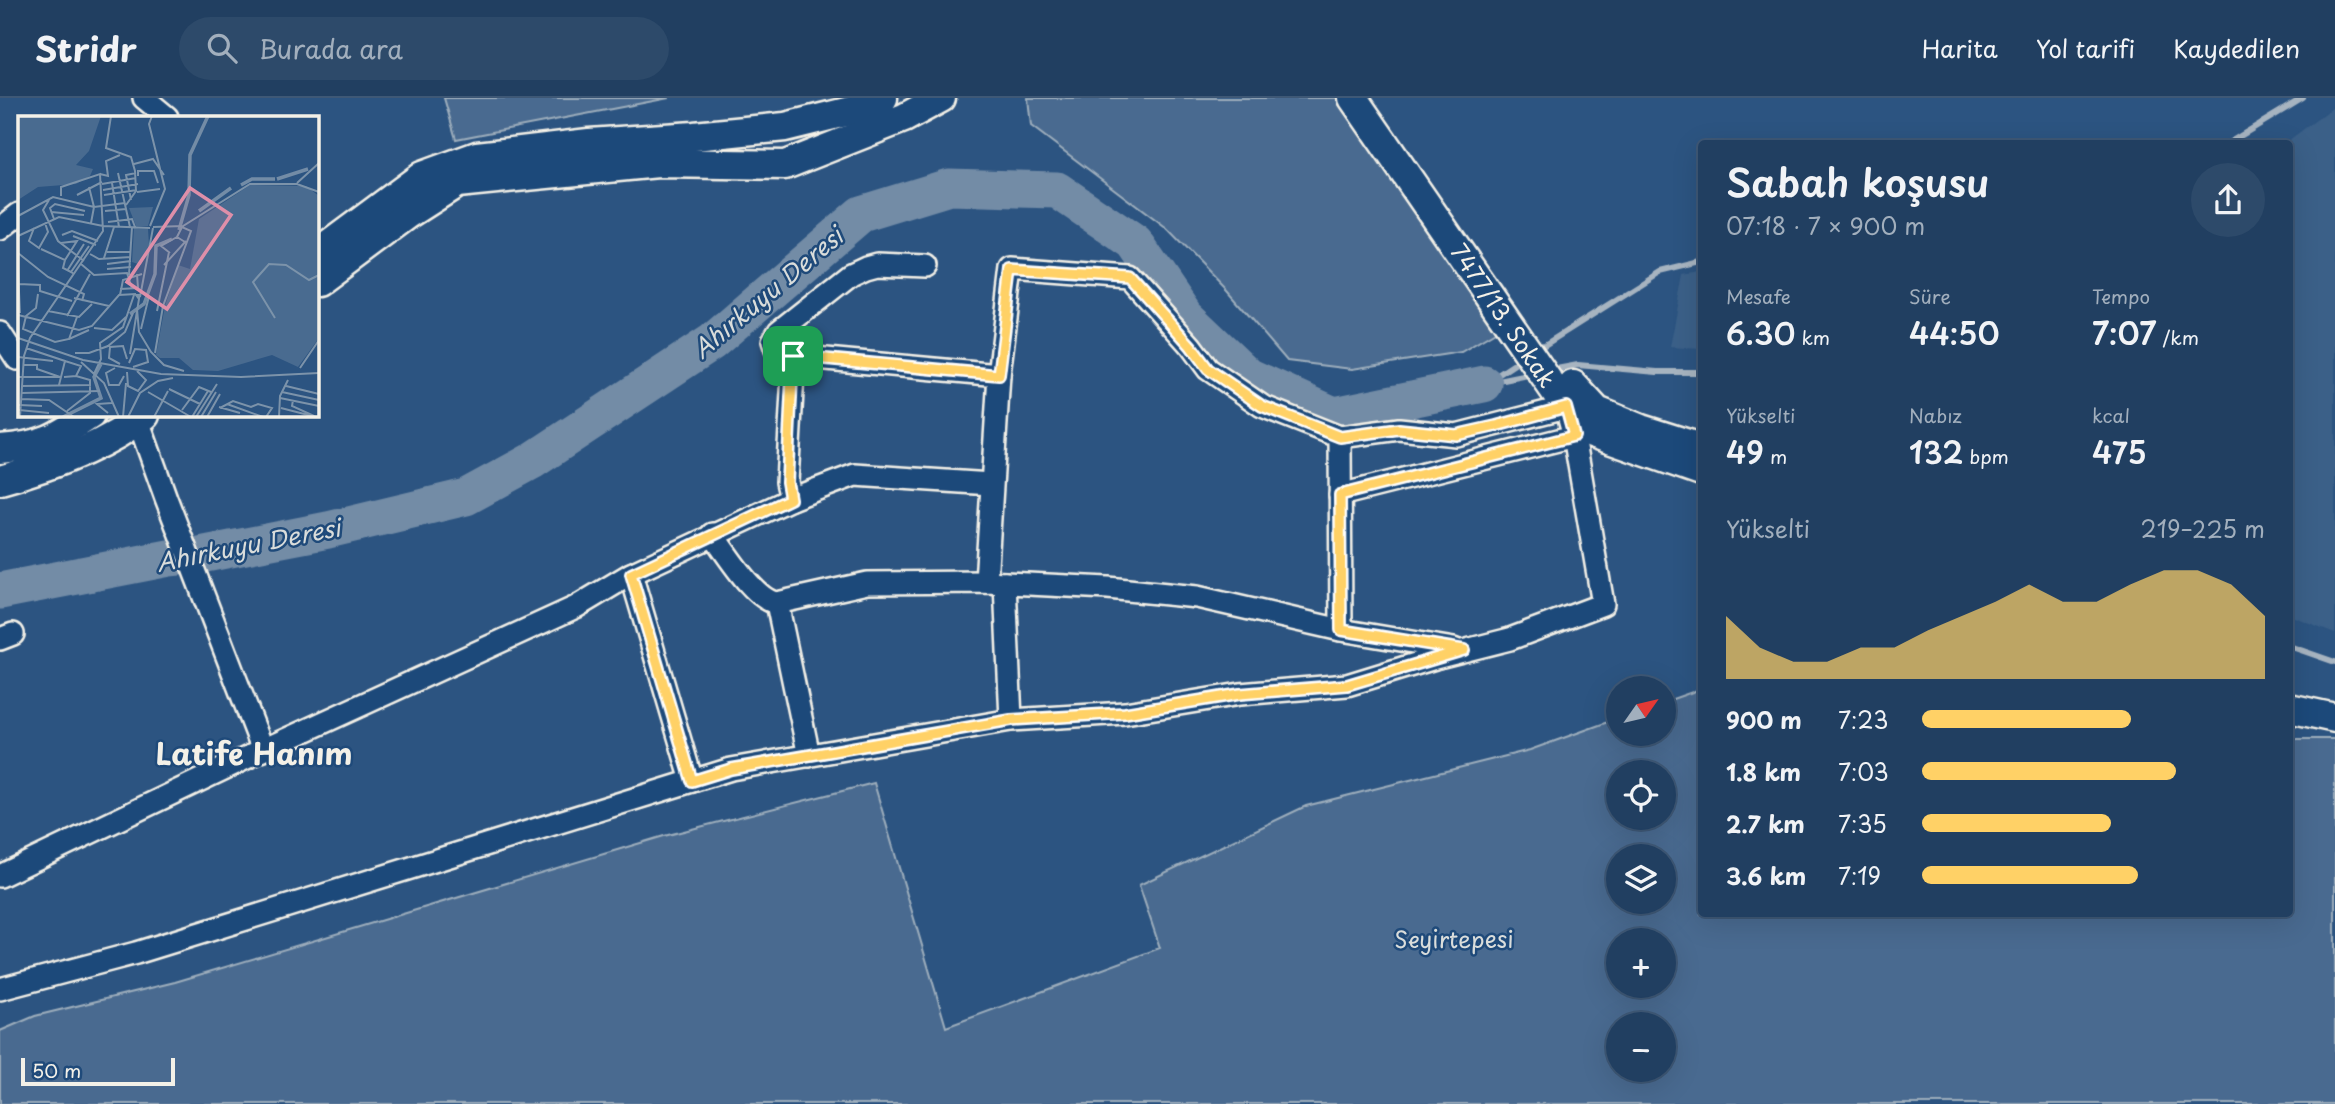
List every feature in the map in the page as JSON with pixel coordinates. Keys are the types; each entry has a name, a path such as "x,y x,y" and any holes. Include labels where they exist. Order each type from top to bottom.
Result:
{"main road":[{"path":"318,253 422,176 477,156 589,142 785,127 858,109 883,98"},
{"path":"318,281 407,215 457,183 658,163 785,165 904,118 941,98"},
{"name":"7477/13. Sokak","path":"1353,98 1522,326"},
{"name":"7477/13. Sokak","path":"1375,98 1592,433 1698,470"},
{"name":"7477/13. Sokak","path":"1564,393 1597,411 1641,429 1698,446"},
{"path":"0,449 24,447 55,439 89,416"},
{"path":"0,480 38,470 127,429 142,417"},
{"path":"2293,709 2335,718"}],"street":[{"path":"137,116 141,98 166,116"},
{"path":"0,229 18,215"},
{"path":"925,266 877,264 852,274 775,335 773,345 783,355 999,375"},
{"path":"0,989 136,953 731,769 1011,720 1125,713 1240,694 1347,685 1510,639 1603,604 1564,393 1496,426 1456,435 1399,429 1340,437 1262,406 1208,369 1130,278 1012,270 999,375 991,484 996,582 1011,720"},
{"path":"0,333 18,358"},
{"path":"790,499 787,482 793,356"},
{"path":"142,417 166,498 262,750"},
{"path":"1340,495 1574,436"},
{"path":"1340,437 1341,630"},
{"path":"0,876 262,750 576,607 631,574 790,499 855,475 991,484"},
{"path":"712,534 763,599 777,603 867,583 996,582 1108,588 1197,597 1341,630 1464,650"},
{"path":"631,574 692,781"},
{"path":"777,603 809,756"}],"shaded area":[{"path":"2335,106 2335,633 2293,617 2293,140 2289,140"},
{"path":"1698,273 1698,349 1670,347 1684,275"}],"green space":[{"path":"444,98 669,98 456,139"},
{"path":"1028,98 1337,98 1386,164 1497,331 1461,352 1352,369 1287,361 1227,291 1167,229 1031,126"},
{"name":"Seyirtepesi","path":"1698,690 1698,917 2293,917 2293,739 2335,739 2335,1104 0,1104 0,1031 35,1016 175,982 664,836 874,783 946,1027 1160,948 1139,885 1306,806 1530,750 1606,723 1606,746 1676,746 1676,698"}],"waterway":[{"name":"Ahırkuyu Deresi","path":"2234,140 2303,98"},
{"name":"Ahırkuyu Deresi","path":"0,591 328,530 466,497 532,461 712,342 861,214 949,187 1057,190 1135,243 1185,316 1248,376 1334,415 1484,384"},
{"name":"Ahırkuyu Deresi","path":"1535,351 1660,272 1698,263"},
{"name":"Ahırkuyu Deresi","path":"1484,384 1522,359"},
{"name":"Ahırkuyu Deresi","path":"1551,370 1578,365 1657,372 1698,372"},
{"name":"Ahırkuyu Deresi","path":"1489,383 1533,374"},
{"name":"Ahırkuyu Deresi","path":"2293,647 2335,662"}],"district":[{"name":"Latife Hanım","path":"254,752"}],"route":[{"path":"1012,270 1130,278 1208,369 1262,406 1340,437 1399,429 1456,435 1566,407 1574,436 1340,495 1341,630 1464,650 1347,685 1240,694 1125,713 1011,720 731,769 692,781 631,574 790,499 787,482 793,356 999,375 1012,270"}]}
